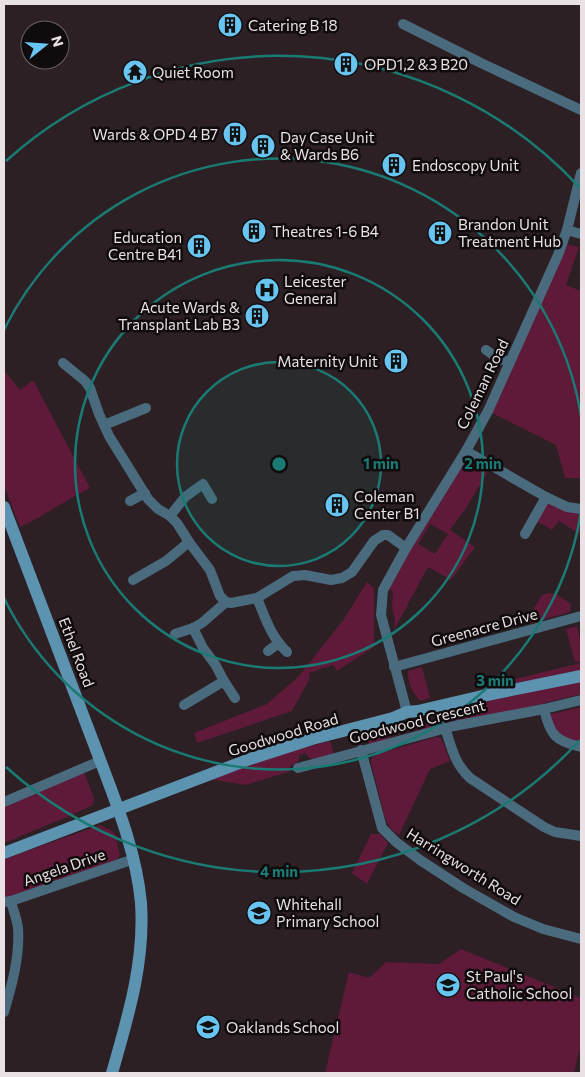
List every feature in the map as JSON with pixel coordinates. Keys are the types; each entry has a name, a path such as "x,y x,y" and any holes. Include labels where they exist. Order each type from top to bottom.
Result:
{"street":[{"path":"403,24 581,110"},
{"name":"Coleman Road","path":"407,712 381,615 385,586 488,411 558,254 567,230 581,173"},
{"path":"567,230 581,234"},
{"path":"486,350 498,359 510,362"},
{"path":"63,363 85,381 90,388 104,426 148,499 177,523 210,570 220,596 226,602"},
{"path":"104,426 146,408"},
{"path":"466,451 567,508 581,509"},
{"path":"170,516 185,497 203,484 212,499"},
{"path":"130,500 145,493"},
{"path":"525,534 546,497"},
{"name":"Ethel Road","path":"4,507 118,809 134,858 141,904 141,948 132,1002 112,1073"},
{"path":"175,634 202,623 226,602 257,598 293,576 305,575 331,580 342,578 352,572 374,541 383,535 392,537 406,548"},
{"path":"133,580 166,561 189,542"},
{"path":"257,598 274,638 287,652"},
{"name":"Greenacre Drive","path":"394,667 581,616"},
{"path":"193,628 203,648 235,698"},
{"path":"268,651 279,643"},
{"name":"Goodwood Road","path":"4,852 312,739 393,718 407,712 581,676"},
{"path":"184,705 224,681"},
{"name":"Goodwood Crescent","path":"298,768 445,728 581,700"},
{"path":"544,709 546,719 554,736 561,741 581,747"},
{"path":"445,728 456,761 462,771 470,778 544,827 555,832 581,836"},
{"name":"Harringworth Road","path":"361,750 382,828 396,842 463,888 514,917 543,929 581,939"},
{"path":"4,802 100,761"},
{"name":"Angela Drive","path":"7,902 134,858"},
{"path":"4,1012 13,979 17,954 18,926 7,902"}],"shaded area":[{"path":"562,243 579,247 566,285 581,291 581,478 565,478 556,445 488,411"},
{"path":"4,370 20,390 33,380 90,488 20,527 4,486"},
{"path":"466,451 491,466 466,508 450,530 475,547 451,580 428,567 394,630 393,591 386,588","holes":["430,524 448,534 435,554 418,544"]},
{"path":"546,497 581,509 581,535 559,521 552,530 533,519"},
{"path":"367,582 374,588 374,647 337,671 333,665 309,673 309,680 292,711 197,743 194,733 267,704 299,676 344,619"},
{"path":"556,594 571,604 570,612 531,623 529,616 542,595"},
{"path":"577,626 581,646 581,661 575,662 566,629"},
{"path":"580,663 581,671 496,687 495,684"},
{"path":"422,667 430,698 420,701 411,687 408,671"},
{"path":"581,681 581,694 513,711 455,722 453,716 439,717 438,711"},
{"path":"581,707 581,744 555,732 550,718 551,714"},
{"path":"426,718 428,721 451,718 452,723 408,731 369,745 367,737 396,726"},
{"path":"436,737 441,738 450,761 430,769 399,835 390,828 385,818 371,763 372,758 377,754"},
{"path":"330,741 334,755 314,759 305,753 299,755 297,763 290,766 291,771 246,785 214,780 213,778 287,752"},
{"path":"84,772 94,799 93,805 4,843 4,805"},
{"path":"100,825 115,834 120,855 113,863 4,898 4,859"},
{"path":"371,834 380,834 388,843 367,884 352,873"},
{"name":"St Paul's Catholic School","path":"461,949 581,998 581,1043 574,1073 325,1073 349,972 369,978 386,962 439,964"}],"place":[{"name":"Catering B 18","path":"230,25"},
{"name":"OPD1,2 &3 B20","path":"346,64"},
{"name":"Quiet Room","path":"135,72"},
{"name":"Wards & OPD 4 B7","path":"235,134"},
{"name":"Day Case Unit & Wards B6","path":"263,146"},
{"name":"Endoscopy Unit","path":"394,165"},
{"name":"Theatres 1-6 B4","path":"254,231"},
{"name":"Brandon Unit Treatment Hub","path":"440,233"},
{"name":"Education Centre B41","path":"199,246"},
{"name":"Leicester General","path":"267,290"},
{"name":"Acute Wards & Transplant Lab B3","path":"257,316"},
{"name":"Maternity Unit","path":"396,361"},
{"name":"Coleman Center B1","path":"337,505"},
{"name":"Whitehall Primary School","path":"259,913"},
{"name":"St Paul's Catholic School","path":"448,985"},
{"name":"Oaklands School","path":"208,1027"}]}
